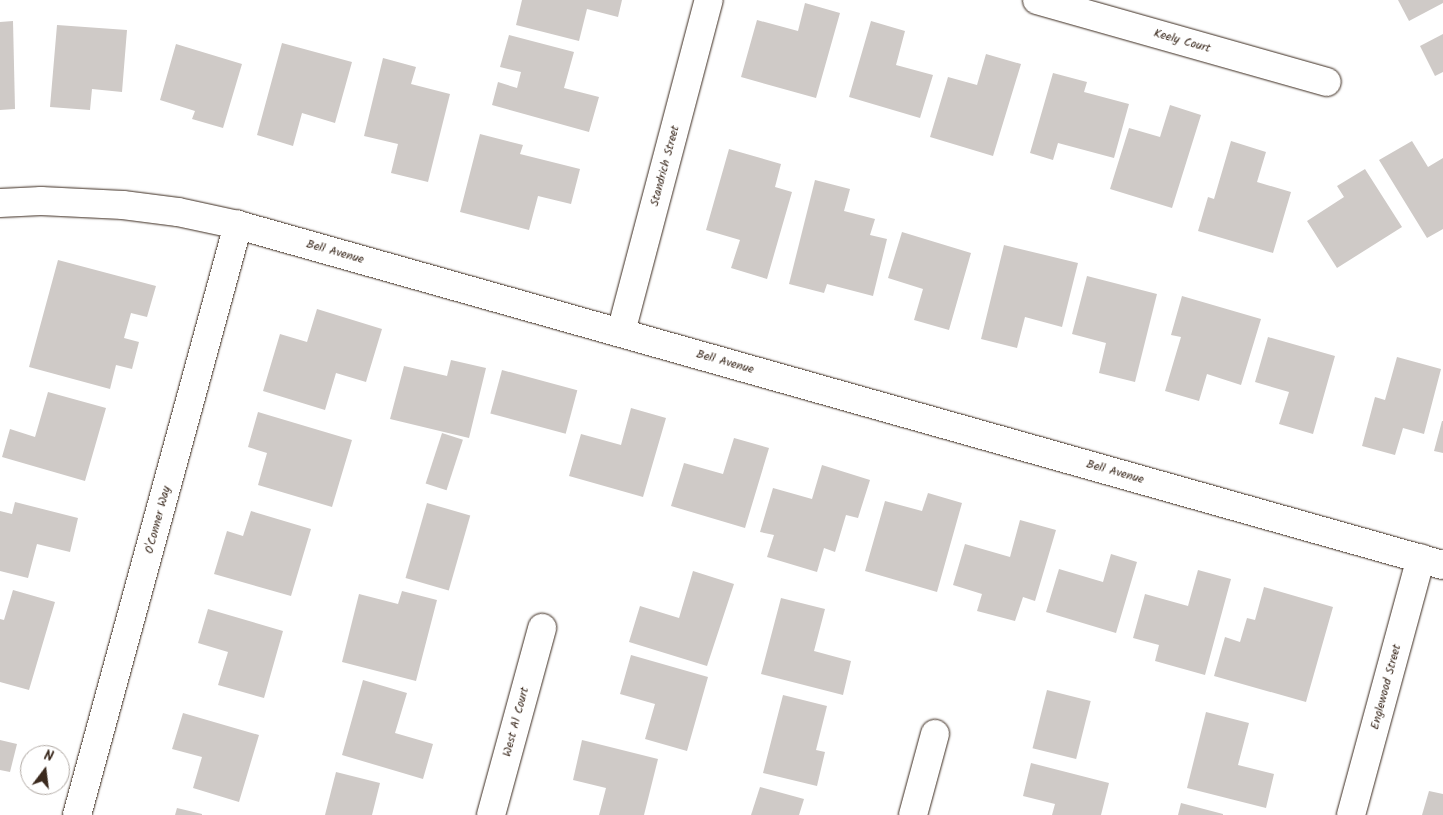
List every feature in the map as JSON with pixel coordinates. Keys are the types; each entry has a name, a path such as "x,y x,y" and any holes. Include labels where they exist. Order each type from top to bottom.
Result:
{"street":[{"name":"Standrich Street","path":"621,332 708,0"},
{"name":"Keely Court","path":"1037,0 1327,82"},
{"name":"Bell Avenue","path":"0,203 41,201 123,205 178,212 238,225 1432,562"},
{"name":"O'Conner Way","path":"77,815 238,225"},
{"name":"Englewood Street","path":"1352,815 1432,562"},
{"name":"West Al Court","path":"491,815 542,628"},
{"path":"914,815 935,734"}],"building":[{"path":"522,0 622,0 618,17 587,9 579,41 516,25"},
{"path":"1398,0 1443,0 1443,3 1409,21"},
{"path":"805,3 840,13 816,98 741,77 757,20 798,31"},
{"path":"13,21 15,109 0,110 0,22"},
{"path":"871,21 905,31 896,65 933,75 920,118 849,97"},
{"path":"57,25 127,30 122,92 92,89 90,110 50,107"},
{"path":"1443,34 1443,72 1435,76 1420,46"},
{"path":"509,35 574,52 564,88 599,97 589,132 492,105 498,82 517,88 521,72 500,67"},
{"path":"282,43 352,62 335,123 302,113 293,146 257,135"},
{"path":"176,44 242,64 223,128 192,119 195,111 160,100"},
{"path":"986,54 1021,64 993,156 930,137 948,77 977,85"},
{"path":"383,58 416,67 411,84 450,94 428,182 391,173 398,144 364,136"},
{"path":"1053,73 1087,82 1084,92 1129,104 1114,158 1058,143 1053,160 1030,153"},
{"path":"1170,105 1201,115 1172,208 1110,189 1129,128 1160,137"},
{"path":"480,134 523,145 520,154 580,169 571,204 538,196 529,230 460,212"},
{"path":"1231,141 1266,152 1257,182 1291,192 1273,253 1198,231 1208,197 1214,199"},
{"path":"1412,141 1428,167 1443,158 1443,229 1427,238 1379,160"},
{"path":"729,149 781,164 775,187 792,192 767,279 731,268 740,240 706,230"},
{"path":"1365,169 1402,227 1337,268 1307,221 1344,197 1337,186"},
{"path":"815,180 850,189 844,211 875,219 870,235 887,239 873,296 827,284 824,293 789,284"},
{"path":"902,232 971,253 949,330 914,320 923,289 888,278"},
{"path":"1004,245 1078,263 1062,327 1025,317 1017,348 981,339"},
{"path":"58,260 156,286 147,317 131,313 124,338 139,342 132,369 116,365 110,389 29,367"},
{"path":"1087,276 1157,294 1135,382 1099,373 1106,343 1072,334"},
{"path":"1182,296 1261,319 1241,385 1207,374 1199,401 1165,391 1181,337 1171,335"},
{"path":"317,309 382,329 366,382 336,373 325,410 263,391 280,334 307,342"},
{"path":"1268,337 1335,356 1313,434 1279,424 1289,392 1255,382"},
{"path":"1397,357 1441,369 1424,434 1403,428 1395,455 1362,446 1375,397 1385,400"},
{"path":"451,360 486,368 469,438 390,419 404,366 447,376"},
{"path":"502,370 577,390 566,434 490,413"},
{"path":"48,392 106,408 85,481 2,457 10,429 35,437"},
{"path":"631,408 666,418 643,497 569,476 581,434 621,445"},
{"path":"258,412 352,440 332,507 258,485 267,453 248,447"},
{"path":"1443,421 1443,453 1434,451"},
{"path":"442,433 463,440 447,490 426,483"},
{"path":"734,438 769,448 745,528 671,506 684,463 723,474"},
{"path":"822,465 870,480 858,518 846,515 835,552 824,548 817,572 767,557 774,535 760,532 773,488 812,499"},
{"path":"928,493 962,503 937,592 865,571 885,501 922,511"},
{"path":"15,502 78,518 70,552 37,544 28,578 0,571 0,511 12,514"},
{"path":"427,503 470,515 449,590 406,578"},
{"path":"251,511 311,529 291,596 214,574 227,531 243,536"},
{"path":"1020,520 1056,530 1035,601 1023,597 1015,621 977,611 982,594 953,585 965,544 1010,557"},
{"path":"1111,554 1137,562 1116,633 1046,612 1059,569 1103,582"},
{"path":"1198,570 1231,579 1205,675 1155,661 1159,645 1133,638 1145,594 1188,606"},
{"path":"693,571 734,584 707,666 629,642 640,606 679,618"},
{"path":"1264,587 1333,607 1306,702 1214,676 1225,637 1240,642 1247,618 1255,620"},
{"path":"13,590 55,602 29,690 0,682 0,619 4,620"},
{"path":"402,591 437,600 416,681 342,662 359,594 398,604"},
{"path":"781,598 825,609 814,651 851,661 843,695 761,674"},
{"path":"208,609 283,631 264,698 218,685 228,652 198,643"},
{"path":"631,655 708,677 687,751 645,739 655,704 620,694"},
{"path":"363,680 407,693 395,733 433,744 423,779 342,755"},
{"path":"1047,690 1091,701 1076,759 1032,748"},
{"path":"783,695 827,706 816,750 825,752 817,786 763,773"},
{"path":"1206,712 1249,723 1238,765 1274,774 1266,808 1187,788"},
{"path":"183,713 259,735 239,802 193,788 202,757 172,749"},
{"path":"0,740 17,744 10,772 0,770"},
{"path":"582,740 658,759 644,815 599,815 606,788 573,780"},
{"path":"1031,763 1109,783 1101,815 1052,815 1055,804 1023,796"},
{"path":"336,772 380,783 372,815 325,815"},
{"path":"760,787 804,799 799,815 751,815"},
{"path":"1429,791 1443,794 1443,815 1422,815"},
{"path":"1181,803 1223,814 1223,815 1178,815"},
{"path":"177,808 202,814 202,815 175,815"}]}
